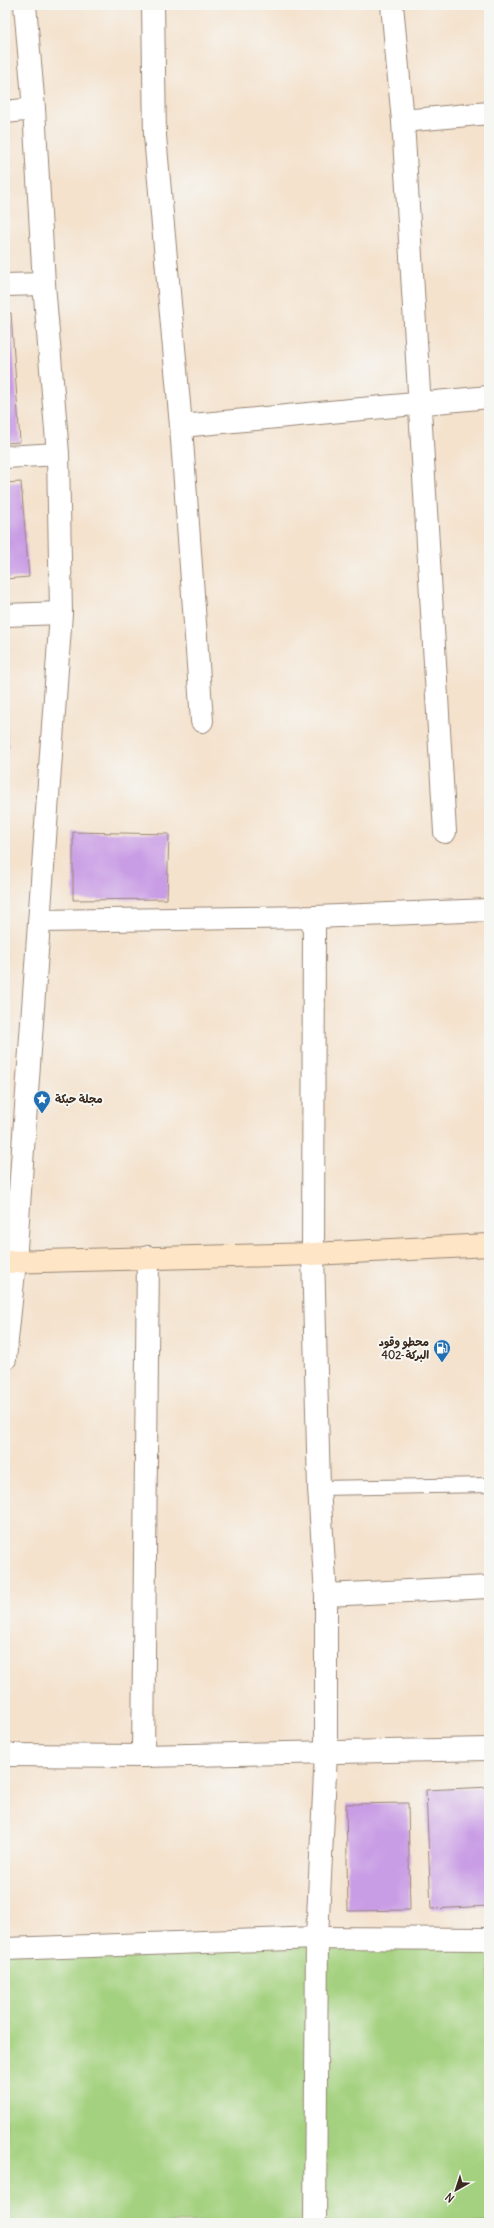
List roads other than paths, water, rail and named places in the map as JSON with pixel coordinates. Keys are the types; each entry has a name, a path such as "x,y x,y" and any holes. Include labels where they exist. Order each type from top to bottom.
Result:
{"street":[{"path":"5,1359 10,1262 40,921 61,613 58,454 44,284 34,109 25,5"},
{"path":"153,5 154,136 181,426 202,721"},
{"path":"392,5 403,121 421,404 445,832"},
{"path":"5,112 34,109"},
{"path":"403,121 489,113"},
{"path":"5,285 44,284"},
{"path":"181,426 489,397"},
{"path":"5,457 58,454"},
{"path":"5,615 61,613"},
{"path":"40,921 314,917 489,910"},
{"path":"314,917 313,1254 319,1488 326,1594 326,1753 317,1938 315,2223"},
{"path":"10,1262 148,1257 313,1254 489,1245"},
{"path":"143,1756 148,1257"},
{"path":"326,1594 489,1587"},
{"path":"5,1755 143,1756 489,1749"},
{"path":"5,1949 317,1938 489,1939"}],"lane":[{"path":"319,1488 489,1485"}],"place":[{"name":"مجلة حبكة","path":"42,1114"},
{"name":"محطو وقود 402-البركة","path":"442,1363"}]}
